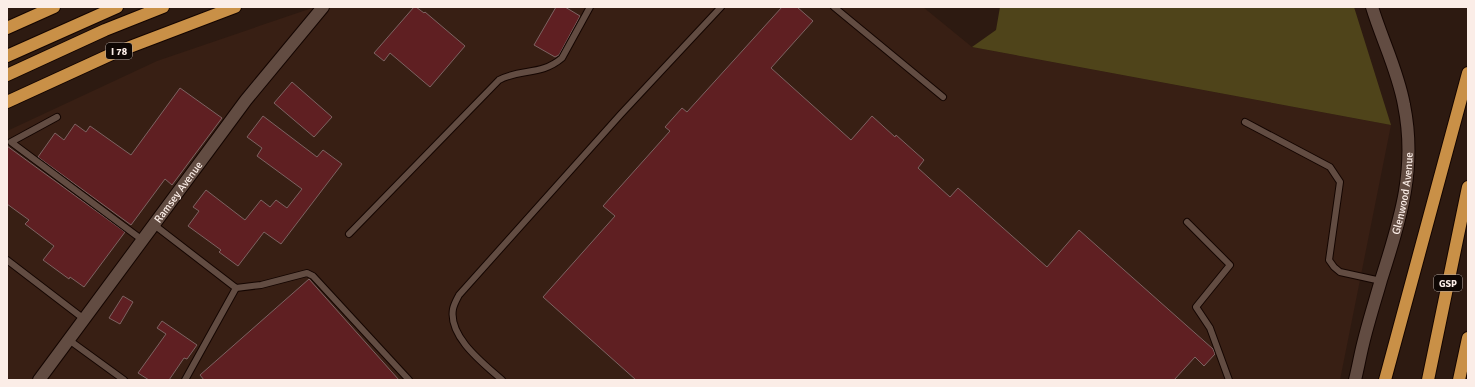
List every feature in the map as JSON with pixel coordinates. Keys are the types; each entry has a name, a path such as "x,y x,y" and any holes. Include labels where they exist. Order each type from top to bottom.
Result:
{"highway":[{"path":"7,28 54,7"},
{"path":"7,56 117,7"},
{"name":"I 78","path":"7,75 98,33 163,7"},
{"name":"I 78","path":"7,102 114,53 235,7"},
{"path":"1385,380 1468,73"},
{"name":"GSP","path":"1428,380 1468,187"},
{"path":"1459,380 1468,339"}],"street":[{"name":"Ramsey Avenue","path":"39,380 246,100 323,7"},
{"name":"Glenwood Avenue","path":"1355,380 1362,345 1402,209 1408,170 1406,112 1402,92 1372,7"}],"lane":[{"path":"348,234 499,80 508,75 540,70 555,64 562,58 590,7"},
{"path":"502,380 470,351 460,336 453,322 453,309 459,295 616,120 721,7"},
{"path":"834,7 944,97"},
{"path":"56,117 11,142 142,239"},
{"path":"1245,122 1330,167 1340,182 1329,260 1340,272 1381,281"},
{"path":"1187,222 1230,265 1196,307 1210,328 1229,380"},
{"path":"153,224 236,288 261,285 307,273 313,276 409,380"},
{"path":"7,260 84,319"},
{"path":"185,380 236,288"},
{"path":"69,340 124,380"}],"shaded area":[{"path":"315,7 923,7 972,47 1391,125 1340,380 7,380 7,131 157,61"},
{"path":"1000,7 1354,7 1391,125 972,47 996,30"}],"building":[{"path":"414,7 424,13 425,12 465,46 430,87 390,53 384,61 374,53"},
{"path":"556,7 565,7 580,16 559,55 555,57 534,45"},
{"path":"782,7 797,7 813,21 771,68 851,140 872,116 924,160 918,168 950,197 958,188 1047,267 1079,230 1213,349 1215,354 1204,366 1195,357 1174,380 636,380 543,297 615,216 603,206 670,131 665,127 682,108 687,112"},
{"path":"292,82 332,117 314,137 274,103"},
{"path":"180,88 222,118 172,185 165,179 131,225 38,157 55,133 64,140 75,124 86,132 90,126 131,155"},
{"path":"263,116 317,157 323,150 342,164 281,244 264,232 238,266 219,252 221,250 188,226 199,211 193,207 206,190 245,220 261,200 270,207 276,200 287,208 302,189 257,156 262,148 247,137"},
{"path":"7,146 125,232 84,287 70,277 69,279 43,260 54,246 25,224 29,220 7,204"},
{"path":"309,279 399,380 204,380 200,375"},
{"path":"123,296 133,302 120,324 109,318"},
{"path":"162,321 197,345 187,359 184,358 169,380 149,380 138,373 166,334 157,328"}]}
